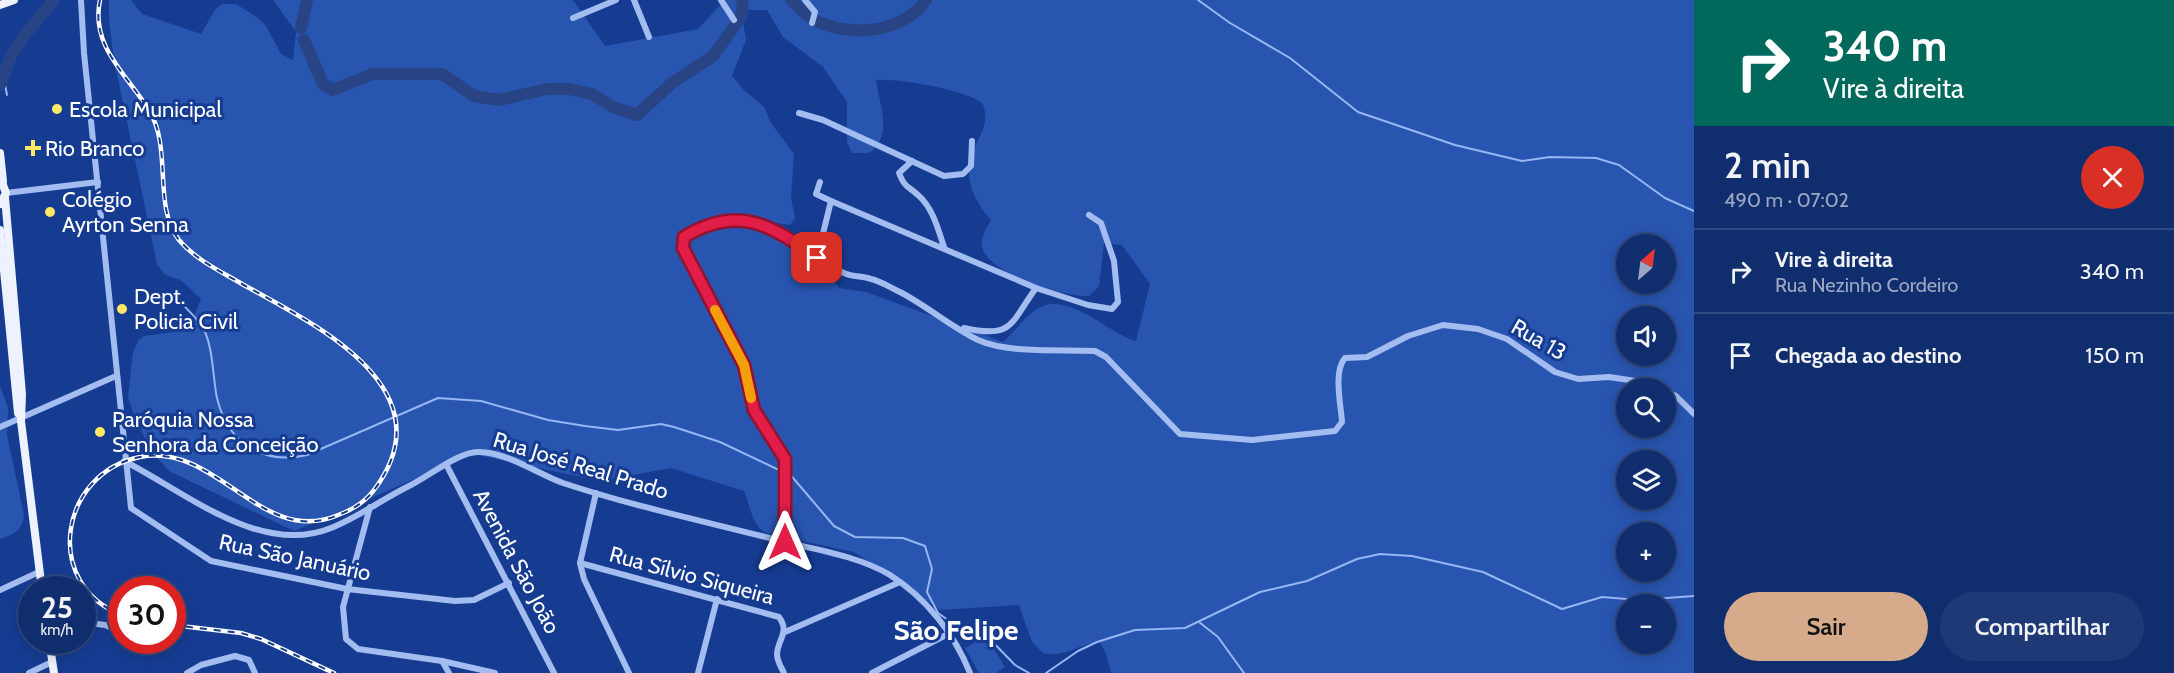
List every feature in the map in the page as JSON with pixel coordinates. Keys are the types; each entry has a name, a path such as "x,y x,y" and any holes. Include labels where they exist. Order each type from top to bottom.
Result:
{"main road":[{"path":"0,5 14,0"},
{"path":"0,153 4,198 7,299"},
{"path":"0,230 40,576"},
{"path":"51,654 54,673"}],"street":[{"name":"Rua São Januário","path":"81,0 124,461 131,508 210,561 347,590 455,601 474,600 509,583"},
{"path":"573,18 616,0"},
{"path":"634,0 649,36"},
{"path":"721,0 734,20"},
{"path":"805,0 815,12 812,23"},
{"path":"799,113 823,120 944,176 963,174 971,166 972,141"},
{"path":"912,161 899,173 904,187 918,195 928,207 937,223 944,247"},
{"path":"820,182 816,194 831,201 944,247 1036,288 1088,305 1112,309 1118,302 1114,261 1101,223 1089,215"},
{"path":"4,198 98,183"},
{"path":"817,258 831,201"},
{"path":"785,542 785,459 754,410 744,365 683,248 684,237 701,226 734,220 761,223 846,274 872,279 958,327 997,334 1007,328 1036,288"},
{"name":"Rua 13","path":"958,327 979,340 1019,349 1095,351 1106,357 1180,434 1252,440 1335,430 1342,422 1340,366 1345,358 1367,357 1408,336 1443,325 1478,329 1507,339 1555,372 1578,378 1616,379"},
{"path":"0,427 116,376"},
{"path":"1676,396 1694,414"},
{"name":"Rua José Real Prado","path":"124,461 212,512 279,533 306,535 323,530 370,507 447,466 462,455 475,452 491,453 561,482 596,493 832,553 886,573 900,582 950,633 970,673"},
{"name":"Avenida São João","path":"447,466 554,673"},
{"path":"596,493 579,563 629,673"},
{"path":"370,507 343,608 346,639 358,649 442,661 495,673"},
{"name":"Rua Sílvio Siqueira","path":"579,563 779,617 785,625 785,632"},
{"path":"0,590 39,572"},
{"path":"784,673 777,653 785,632 900,582"},
{"path":"698,673 717,599"},
{"path":"872,673 950,633"},
{"path":"187,673 201,665 235,656 249,660 255,673"},
{"path":"442,661 449,673"},
{"path":"29,673 52,662"}],"shaded area":[{"path":"109,0 131,0 142,14 201,34 215,10 222,4 236,4 258,18 266,26 281,54 293,60 296,32 273,0 573,0 605,46 698,29 725,0 1694,0 1694,673 1111,673 1100,642 1057,654 1043,653 1032,642 1019,605 940,610 854,552 762,531 752,516 744,491 671,468 600,481 473,454 294,531 169,471 152,452 135,418 128,397 133,352 138,341 144,336 189,330 201,299 182,281 164,274 157,264 114,60","holes":["741,10 767,10 783,37 823,67 847,102 847,142 852,153 869,153 877,146 881,138 883,119 876,80 931,86 962,94 982,103 985,115 984,127 973,151 970,181 976,199 991,220 982,238 983,250 989,259 1000,268 1031,283 1064,293 1089,296 1099,286 1104,243 1122,245 1150,284 1136,341 1075,309 1049,304 1032,312 1003,342 866,292 839,288 785,240 770,222 790,225 795,218 791,198 794,154 771,123 764,107 732,76 746,40"]},
{"path":"0,386 8,408 7,435 24,515 22,525 16,531 0,539"},
{"path":"986,636 1005,667 996,673 979,673 965,648"}],"waterway":[{"path":"0,85 11,56 24,36 54,0"},
{"path":"301,28 307,0"},
{"path":"304,40 323,84 333,90 372,74 442,74 474,96 499,100 547,89 569,89 592,94 613,107 637,115 672,83 713,56 741,17 743,0"},
{"path":"791,0 808,16 822,23 854,30 887,27 915,12 926,0"},
{"path":"1198,0 1230,23 1290,58 1358,112 1455,145 1522,161 1550,157 1596,158 1619,165 1665,198 1694,211"},
{"path":"4,79 7,95"},
{"path":"177,298 199,322 207,337 217,398 222,414 239,439 250,448 262,453 276,457 307,455 438,398 481,401 548,420 618,430 661,424 720,442 779,470"},
{"path":"788,472 834,526 855,537 903,538 925,546 932,569 927,592 938,613 958,627 982,631 1015,665 1029,673"},
{"path":"1046,673 1078,651 1097,642 1135,630 1185,628 1260,592 1307,581 1357,559 1380,554 1412,556 1483,572 1562,609 1602,597 1639,600 1694,596"},
{"path":"1199,622 1218,637 1244,673"}],"railway":[{"path":"100,0 98,17 100,32 106,46 113,60 150,112 156,127 160,143 167,212 171,227 179,240 209,265 305,319 336,341 364,365 385,391 396,421 393,454 374,490 358,505 343,513 311,521 286,518 262,507 193,464 167,457 140,457 113,467 92,484 78,506 71,531 71,556 80,580 96,600 108,607"},
{"path":"186,627 241,633 261,639 334,673"}],"slow traffic":[{"path":"715,310 744,365 751,398"}],"place":[{"name":"Escola Municipal","path":"57,109"},
{"name":"Rio Branco","path":"33,148"},
{"name":"Colégio Ayrton Senna","path":"50,212"},
{"name":"Dept. Policia Civil","path":"122,309"},
{"name":"Paróquia Nossa Senhora da Conceição","path":"100,432"}],"district":[{"name":"São Felipe","path":"956,630"}],"route":[{"path":"785,542 785,459 754,410 744,365 683,248 684,237 701,226 734,220 761,223 781,233 817,258"}]}
